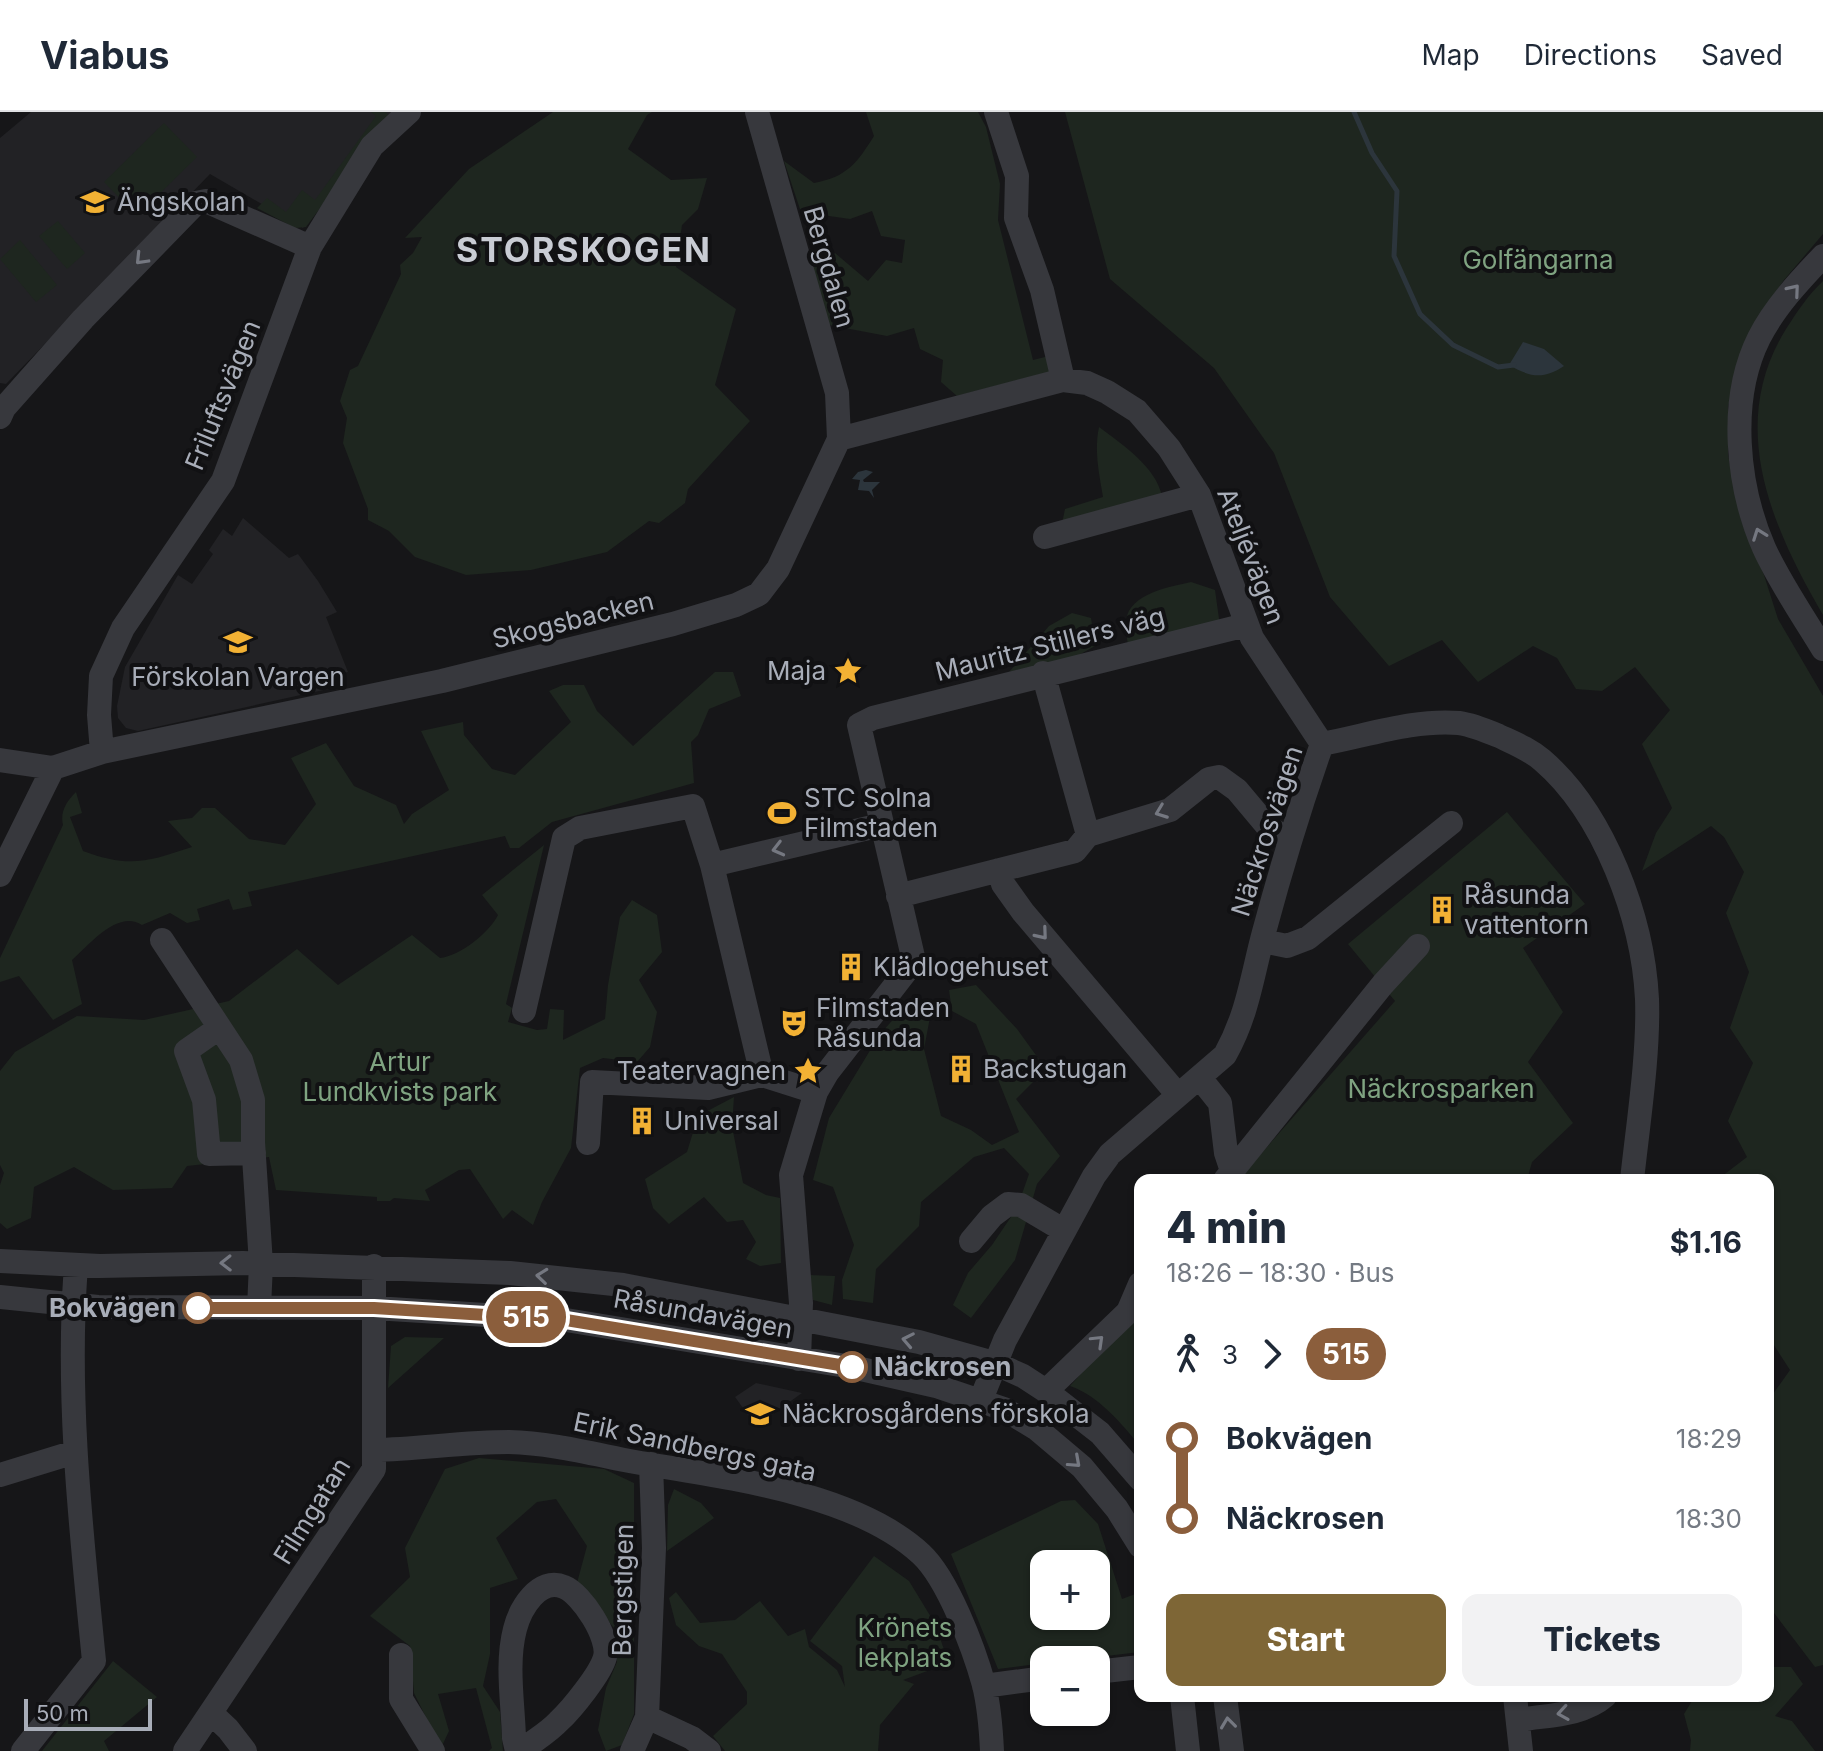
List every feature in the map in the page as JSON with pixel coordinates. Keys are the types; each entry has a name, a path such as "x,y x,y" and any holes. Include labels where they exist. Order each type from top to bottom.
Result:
{"street":[{"name":"Friluftsvägen","path":"102,752 99,715 101,676 123,628 223,481 310,247 372,146 409,112"},
{"name":"Bergdalen","path":"757,112 837,393 839,439"},
{"path":"839,439 1063,380 1042,290 1016,218 1017,176 996,112"},
{"path":"1,410 83,319 196,203 206,201 310,247"},
{"path":"1823,256 1785,300 1758,340 1747,373 1740,434 1749,501 1765,550 1823,649"},
{"name":"Ateljévägen","path":"1063,380 1097,387 1137,411 1169,448 1199,495 1255,643 1322,744"},
{"name":"Skogsbacken","path":"0,760 53,768 102,752 442,681 673,624 736,605 759,594 778,569 839,439"},
{"path":"1045,537 1199,495"},
{"name":"Mauritz Stillers väg","path":"881,825 859,731 859,725 868,720 1043,673 1246,625"},
{"path":"1043,673 1088,835"},
{"name":"Näckrosvägen","path":"980,1402 994,1363 1094,1176 1110,1154 1225,1055 1244,1018 1290,840 1322,744 1430,723 1462,724 1526,748 1561,778 1590,819 1614,864 1641,948 1647,999 1646,1036 1633,1174"},
{"path":"0,875 53,768"},
{"path":"898,896 1075,851 1088,835 1170,810 1209,779 1219,777 1237,790 1268,827 1290,840"},
{"path":"524,1011 564,838 580,828 693,806 712,865 762,1075"},
{"name":"Näckrosvägen","path":"1262,941 1287,946 1308,938 1451,823"},
{"path":"712,865 881,825 914,961 827,1073 816,1092 791,1175 800,1321 799,1359"},
{"path":"999,870 1003,884 1023,912 1178,1095"},
{"path":"162,940 241,1060 253,1100 261,1264 259,1308"},
{"path":"1231,1174 1383,984 1418,946"},
{"path":"219,1028 186,1051 204,1100 209,1154 254,1153"},
{"path":"588,1143 592,1082 708,1088 762,1075 816,1092"},
{"path":"1200,1078 1220,1103 1229,1174"},
{"path":"971,1241 992,1216 1008,1204 1021,1205 1063,1230"},
{"name":"Råsundavägen","path":"0,1261 76,1265 374,1266 510,1273 623,1285 919,1342 994,1363 1046,1391 1100,1433 1134,1472"},
{"path":"23,1751 94,1661 75,1452 73,1305 76,1265"},
{"name":"Filmgatan","path":"185,1751 374,1469 374,1266"},
{"name":"Råsundavägen","path":"0,1297 73,1305 374,1308 566,1320 799,1359 936,1386 1004,1409 1037,1429 1082,1467 1117,1509 1134,1536"},
{"path":"1046,1391 1128,1312 1134,1298"},
{"name":"Erik Sandbergs gata","path":"375,1450 508,1442 548,1445 729,1479 813,1499 885,1528 922,1555 944,1586 968,1639 984,1686 992,1751"},
{"path":"0,1475 75,1452"},
{"name":"Bergstigen","path":"632,1751 647,1717 654,1548 651,1464"},
{"name":"Bergstigen","path":"553,1585 562,1586 574,1593 600,1629 606,1646 605,1657 559,1722 519,1751 514,1738 511,1648 515,1627 525,1602 539,1591 553,1585"},
{"path":"401,1655 401,1699 433,1751"},
{"path":"1110,1670 1134,1668"},
{"path":"984,1686 1030,1680"},
{"path":"1183,1702 1188,1751"},
{"path":"1226,1702 1232,1751"},
{"path":"1521,1751 1517,1708 1581,1710 1598,1702"},
{"path":"212,1714 245,1751"},
{"path":"647,1717 692,1738 709,1751"}],"shaded area":[{"name":"Ängskolan","path":"31,112 392,112 303,228 210,174 6,384 0,383 0,138"},
{"path":"1523,342 1544,349 1564,366 1536,375 1509,365"},
{"path":"858,472 873,472 864,482 880,482 872,490 874,498 869,491 858,490 860,480 852,479"},
{"name":"Förskolan Vargen","path":"243,518 289,558 298,554 318,581 337,612 326,617 348,672 327,678 328,689 138,731 126,728 118,718 117,706 125,667 178,575 192,584 213,554 209,550 223,529 232,536"},
{"name":"Näckrosgårdens förskola","path":"756,1383 802,1393 756,1426 735,1397"}],"green space":[{"path":"371,112 386,112 389,116 306,227 295,228 257,208 267,198 286,212 302,190 315,200 376,116"},
{"path":"553,112 652,112 647,115 628,149 671,180 707,178 698,209 682,225 676,267 736,309 715,385 750,421 688,489 685,503 659,523 649,521 607,552 531,570 466,575 415,557 389,531 368,520 368,509 343,443 347,418 340,401 350,370 358,366 401,274 400,265 413,253 422,237 405,238 469,169"},
{"path":"866,112 978,112 986,127 1000,184 998,220 1033,360 1049,356 1053,371 957,396 941,382 943,360 920,349 914,328 887,336 829,325 809,265 835,253 868,281 886,260 902,263 905,240 881,236 872,211 850,219 801,212 784,161 814,183 843,173 874,136"},
{"name":"Golfängarna","path":"1065,112 1823,112 1823,234 1784,280 1760,315 1740,357 1728,407 1728,455 1741,520 1778,619 1823,696 1823,1665 1815,1667 1774,1613 1774,1393 1790,1370 1774,1345 1774,1174 1725,1174 1747,1157 1728,1121 1753,1063 1730,1028 1749,972 1726,913 1744,872 1724,837 1711,826 1642,871 1656,833 1672,808 1642,744 1670,710 1635,667 1602,691 1576,689 1557,658 1533,646 1478,682 1442,640 1389,666 1330,597 1274,453 1214,368 1110,279"},
{"path":"164,123 197,157 137,216 104,182"},
{"path":"58,221 85,253 67,269 39,236"},
{"path":"20,240 57,285 36,302 0,259"},
{"path":"1823,281 1823,615 1787,547 1773,511 1763,475 1758,439 1759,402 1768,366 1786,329"},
{"path":"1099,427 1145,466 1159,485 1162,496 1062,524 1065,509 1103,497 1097,453"},
{"path":"1191,582 1215,590 1220,626 1129,653 1126,620 1135,603 1152,593"},
{"path":"1072,613 1091,618 1095,646 1077,656 1009,672 1049,626"},
{"path":"715,672 733,672 741,696 709,709 698,735 691,742 694,783 552,822 519,848 510,848 505,836 248,892 252,906 233,910 229,899 197,909 200,920 187,923 170,913 142,925 133,921 114,925 72,960 82,1004 53,1020 19,976 0,982 0,958 63,825 65,807 76,792 82,813 70,817 83,851 113,860 138,861 192,847 168,821 192,818 202,808 215,808 249,839 285,845 316,804 291,758 326,743 354,786 396,805 404,824 412,814 449,790 421,731 463,722 464,735 492,769 515,775 571,722 549,691 563,685 584,685 597,711 633,746"},
{"name":"Näckrosparken","path":"1507,812 1585,904 1523,948 1563,1012 1528,1062 1573,1123 1532,1162 1529,1174 1243,1174 1395,1001 1348,944"},
{"name":"Artur Lundkvists park","path":"544,845 506,1004 512,1008 508,1022 537,1030 547,1029 550,1009 564,1010 563,1040 605,1019 620,917 632,900 657,915 662,952 639,980 657,1012 650,1047 637,1062 603,1058 580,1068 571,1148 533,1225 512,1210 503,1219 470,1169 459,1170 425,1190 430,1201 394,1198 377,1201 377,1197 276,1190 269,1157 187,1166 172,1188 113,1190 74,1167 34,1187 31,1218 7,1229 0,1223 0,1185 4,1173 0,1165 0,1071 15,1052 77,1016 144,1020 229,1001 297,949 338,985 412,935 440,958 456,953 488,929 498,915 482,895"},
{"path":"976,985 1017,1029 1046,1069 1016,1099 1060,1156 1037,1184 1015,1260 971,1318 953,1305 968,1273 1017,1208 1029,1174 1004,1148 974,1157 921,1202 919,1226 876,1269 873,1303 843,1299 842,1280 854,1245 833,1187 813,1180 829,1118 880,1034 910,1001 931,1012 924,1049 941,1116 971,1130 992,1145 1019,1132 976,1024 952,1011 949,990"},
{"path":"734,1097 732,1126 743,1183 766,1195 780,1198 781,1263 760,1266 746,1259 756,1242 743,1220 727,1222 704,1197 669,1224 653,1208 645,1179 687,1152 698,1116"},
{"path":"809,1275 835,1276 832,1305 813,1300"},
{"path":"1134,1315 1134,1439 1100,1403 1070,1386"},
{"path":"405,1337 444,1338 388,1388 391,1346"},
{"path":"479,1458 604,1469 634,1483 634,1714 622,1745 606,1751 598,1730 606,1688 617,1662 614,1628 577,1583 587,1546 556,1499 537,1502 496,1538 518,1579 490,1588 490,1654 483,1686 500,1712 503,1751 489,1751 492,1748 476,1688 438,1694 449,1731 441,1748 414,1693 410,1646 370,1616 410,1577 405,1548 445,1469"},
{"path":"674,1489 701,1503 714,1518 667,1551 668,1505"},
{"path":"1075,1500 1098,1524 1106,1550 1030,1550 1030,1630 1110,1630 1110,1562 1122,1599 1134,1594 1134,1653 1110,1656 1110,1646 1030,1646 1030,1665 998,1669 951,1554 1061,1501"},
{"name":"Krönets lekplats","path":"874,1556 909,1581 934,1622 949,1663 903,1680 914,1684 880,1725 878,1751 725,1751 713,1736 747,1704 747,1692 722,1654 699,1646 676,1625 669,1598 676,1592 700,1623 735,1620 760,1601 788,1636 805,1629 809,1647 837,1670 845,1687 842,1666 810,1641"},
{"path":"113,1661 157,1697 104,1741 109,1751 42,1751"},
{"path":"1774,1667 1791,1667 1803,1684 1775,1716 1792,1721 1815,1751 1690,1751 1691,1740 1684,1714 1691,1702 1774,1702"}],"waterway":[{"path":"1354,112 1372,153 1397,191 1394,256 1420,314 1453,345 1498,367 1514,365"}],"bus line":[{"name":"515","path":"198,1308 405,1309 566,1320 852,1367"}],"place":[{"name":"Ängskolan","path":"95,202"},
{"name":"Förskolan Vargen","path":"238,642"},
{"name":"Maja","path":"848,671"},
{"name":"STC Solna Filmstaden","path":"782,813"},
{"name":"Råsunda vattentorn","path":"1442,910"},
{"name":"Klädlogehuset","path":"851,967"},
{"name":"Filmstaden Råsunda","path":"794,1023"},
{"name":"Backstugan","path":"961,1069"},
{"name":"Teatervagnen","path":"808,1071"},
{"name":"Universal","path":"642,1121"},
{"name":"Bokvägen","path":"198,1308"},
{"name":"Näckrosen","path":"852,1367"},
{"name":"Näckrosgårdens förskola","path":"760,1414"}],"district":[{"name":"STORSKOGEN","path":"584,250"}]}
